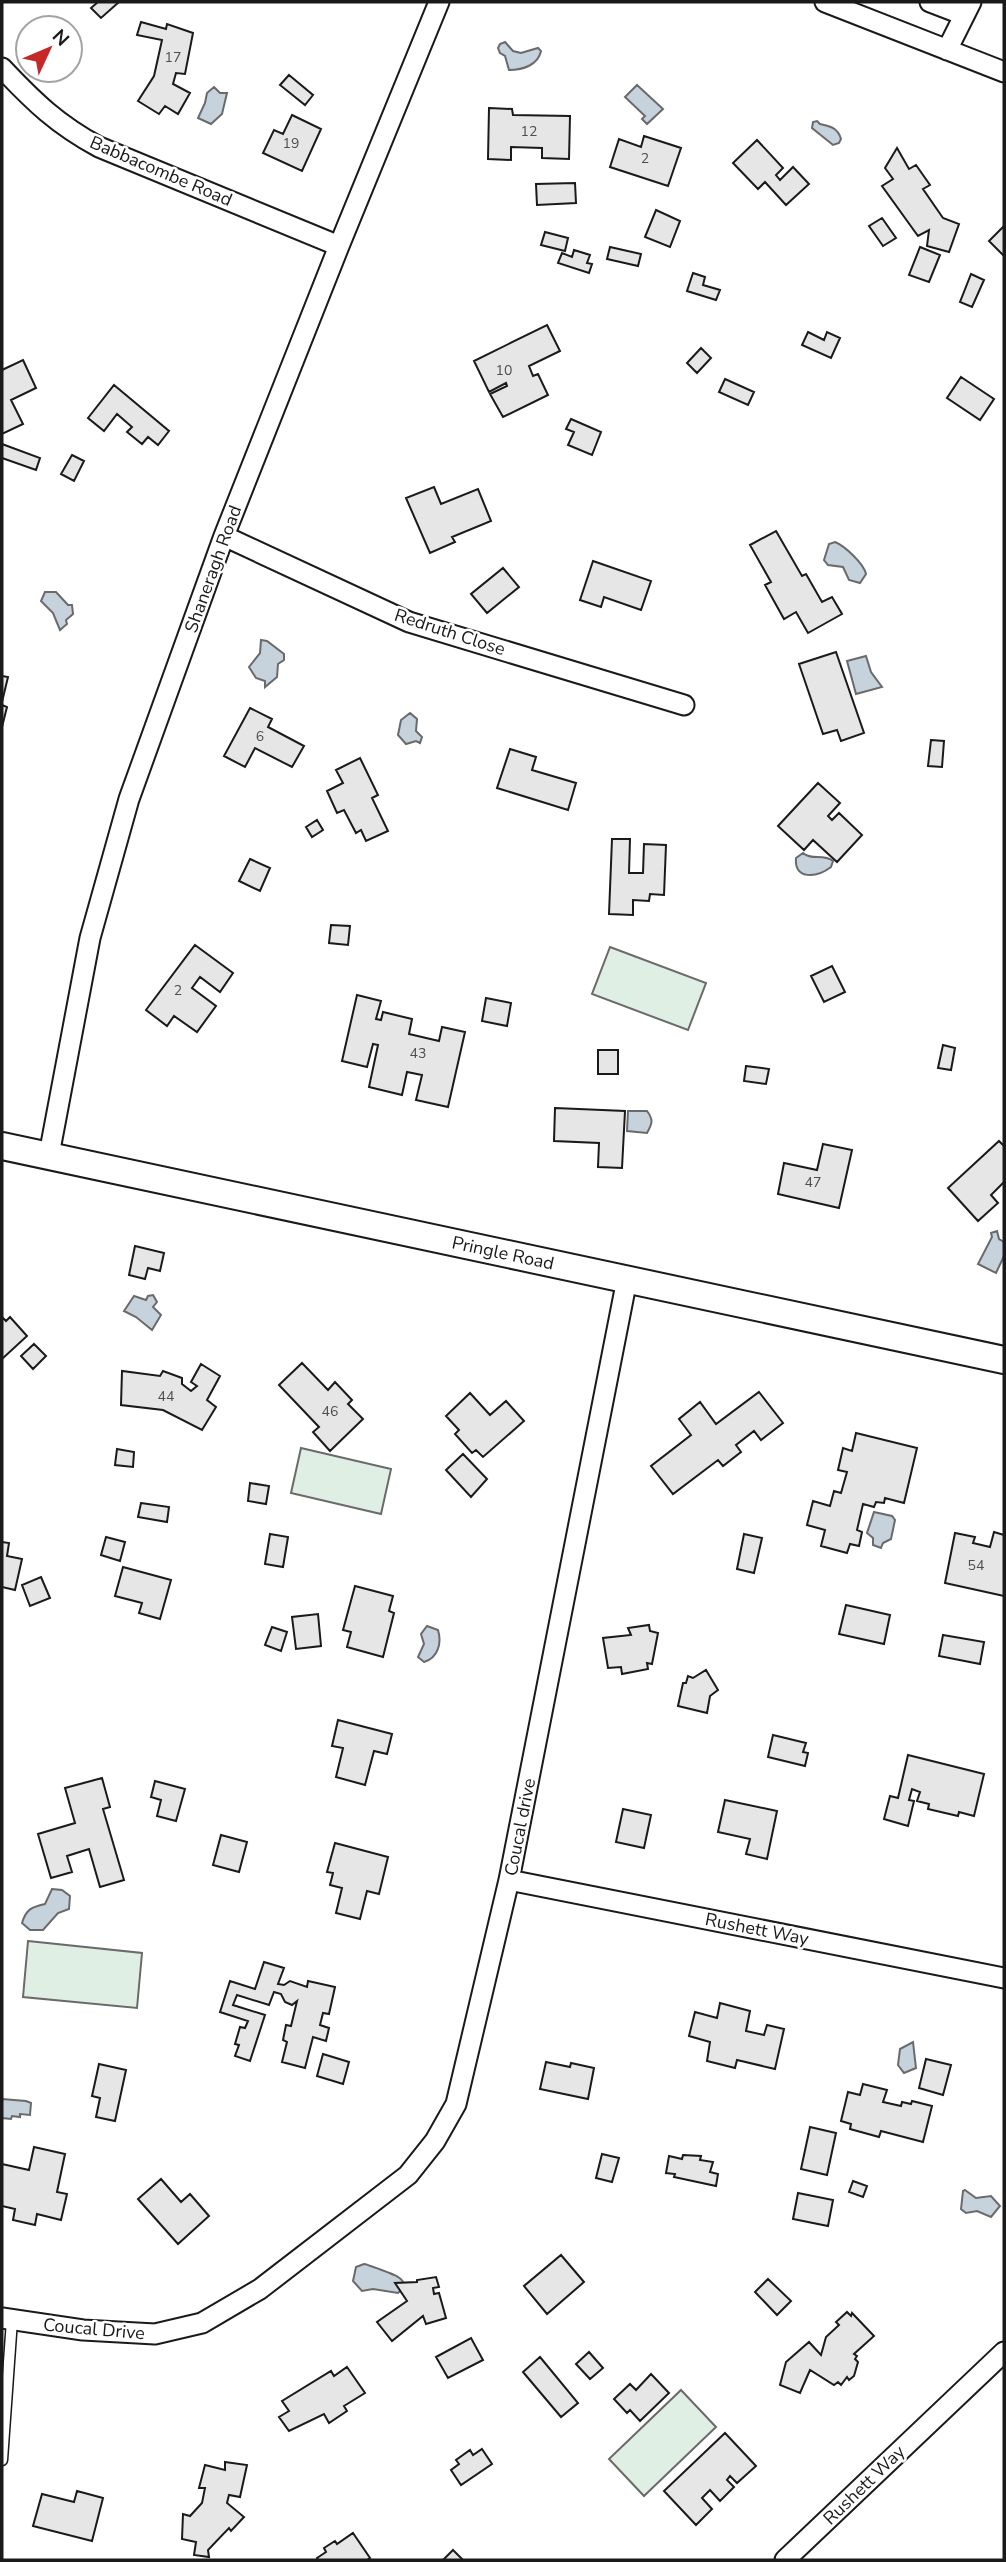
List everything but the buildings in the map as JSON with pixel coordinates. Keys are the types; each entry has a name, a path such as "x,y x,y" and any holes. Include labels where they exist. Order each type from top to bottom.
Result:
{"street":[{"name":"Shaneragh Road","path":"49,1155 93,925 130,799 224,536 439,2"},
{"path":"825,2 1004,72"},
{"path":"930,2 967,8 947,50"},
{"name":"Babbacombe Road","path":"2,68 68,130 99,147 339,246"},
{"name":"Redruth Close","path":"224,536 409,622 684,705"},
{"name":"Pringle Road","path":"2,1146 1004,1360"},
{"name":"Coucal drive","path":"260,2289 408,2175 435,2141 456,2104 509,1880 627,1279"},
{"name":"Rushett Way","path":"509,1880 1004,1978"},
{"name":"Coucal Drive","path":"7,2319 83,2330 155,2334 202,2323 260,2289"},
{"name":"Rushett Way","path":"785,2560 1004,2352"}],"lane":[{"path":"2,2459 7,2319"}],"green space":[{"path":"610,947 706,983 688,1030 592,994"},
{"path":"301,1448 391,1469 381,1514 291,1493"},
{"path":"28,1941 142,1953 137,2008 23,1997"},
{"path":"681,2390 716,2427 644,2496 609,2459"}],"shaded area":[{"path":"505,42 513,51 521,53 538,48 541,51 537,60 529,66 509,70 505,56 498,48"},
{"path":"637,85 663,109 647,124 642,119 645,116 625,97"},
{"path":"214,87 220,93 227,93 222,114 211,124 198,118 207,93"},
{"path":"817,121 836,130 841,139 839,143 833,145 812,128 813,122"},
{"path":"835,542 849,551 862,565 866,574 860,583 849,580 843,567 828,565 824,560 829,544"},
{"path":"45,592 56,592 68,605 72,605 73,614 60,630 53,613 41,601"},
{"path":"261,640 267,641 284,654 284,660 278,664 277,677 265,687 265,681 256,678 249,667 260,653"},
{"path":"866,656 871,672 882,687 856,694 847,661"},
{"path":"410,713 417,719 416,731 422,737 420,743 416,741 406,744 398,735 401,720"},
{"path":"803,853 833,861 831,867 814,875 803,874 796,865 796,858"},
{"path":"628,1111 647,1111 652,1122 647,1133 627,1131"},
{"path":"997,1231 999,1239 1004,1242 1004,1256 996,1273 978,1264 992,1237 991,1233"},
{"path":"153,1295 157,1302 153,1307 161,1315 152,1330 124,1311 134,1296 146,1300"},
{"path":"874,1512 892,1516 895,1520 891,1539 883,1543 881,1548 873,1545 873,1538 867,1533"},
{"path":"427,1626 438,1630 439,1640 436,1654 424,1662 418,1657 424,1644 421,1634"},
{"path":"52,1889 62,1890 70,1896 69,1909 58,1913 43,1930 30,1930 22,1923 25,1915 33,1908 45,1904"},
{"path":"913,2042 916,2068 904,2073 898,2065 900,2049"},
{"path":"2,2099 31,2103 30,2115 2,2118"},
{"path":"965,2190 976,2198 991,2196 1000,2206 991,2217 977,2211 966,2213 961,2209"},
{"path":"364,2264 396,2276 402,2280 405,2287 398,2293 373,2289 362,2291 353,2281 356,2267"}]}
